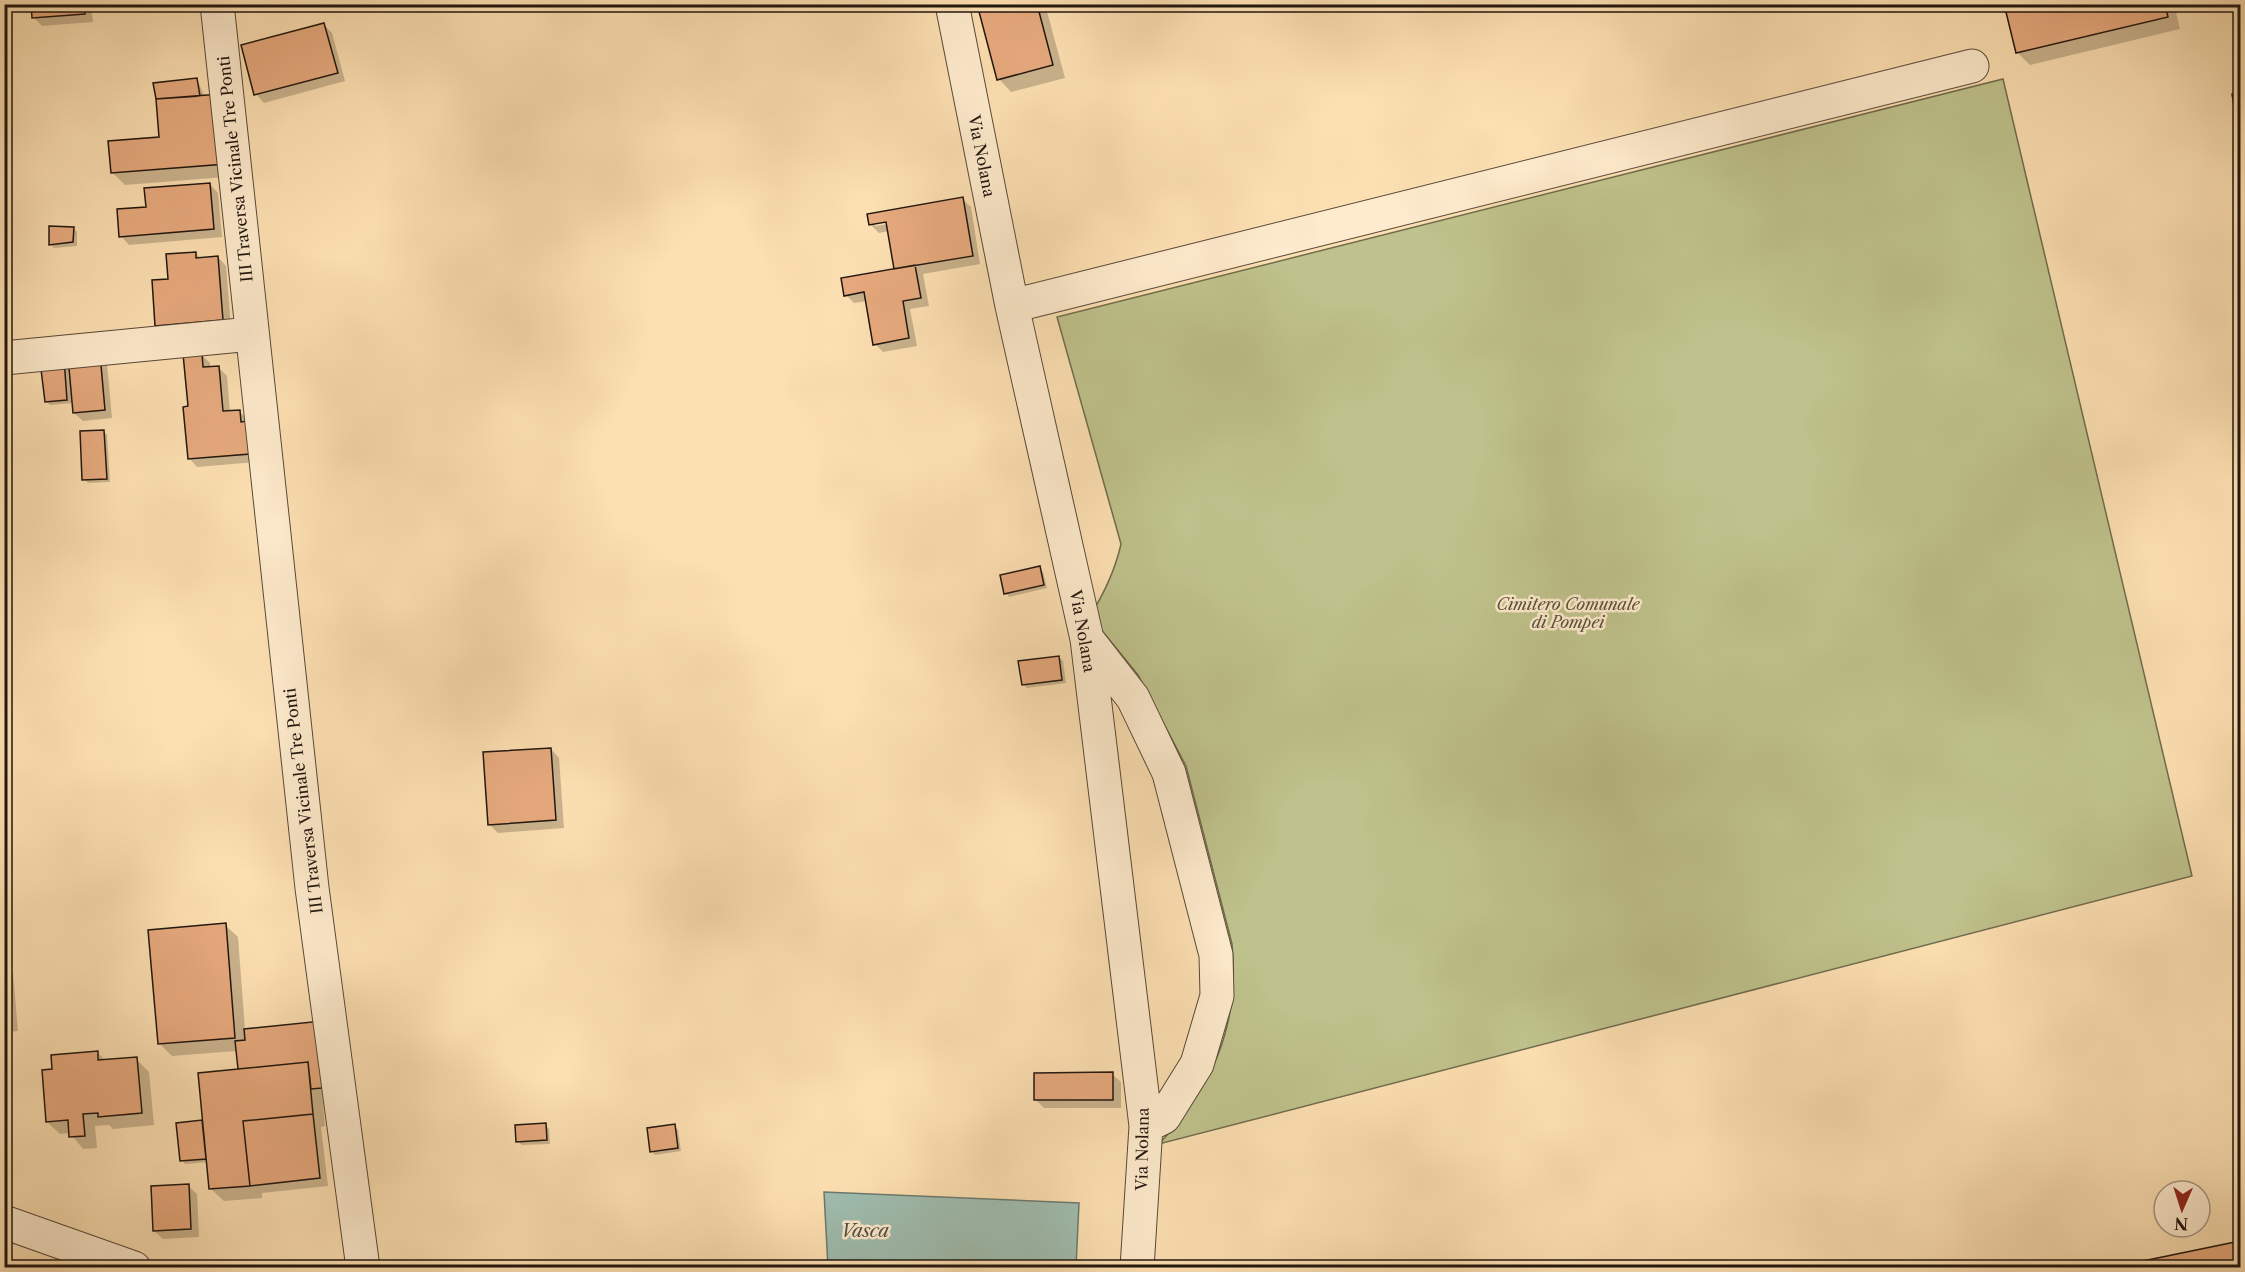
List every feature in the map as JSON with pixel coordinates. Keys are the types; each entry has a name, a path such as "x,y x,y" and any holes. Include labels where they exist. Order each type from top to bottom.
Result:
{"street":[{"name":"III Traversa Vicinale Tre Ponti","path":"217,4 312,888 363,1268"},
{"name":"Via Nolana","path":"952,4 1012,306 1087,639 1146,1126 1137,1268"},
{"path":"1012,306 1972,66"},
{"path":"4,358 251,334"},
{"path":"1087,639 1133,698 1169,773 1216,955 1217,996 1197,1064 1164,1117 1146,1126"},
{"path":"4,1222 134,1268"}],"green space":[{"name":"Cimitero Comunale di Pompei","path":"2003,79 2192,876 1159,1144 1194,1099 1219,1053 1232,1002 1232,944 1186,766 1138,675 1090,616 1109,581 1121,544 1057,317"}],"water":[{"name":"Vasca","path":"824,1192 1079,1203 1076,1267 828,1267"}],"building":[{"path":"31,4 84,4 85,14 32,18"},
{"path":"977,4 1037,4 1053,65 997,80"},
{"path":"2004,4 2165,4 2168,17 2016,53"},
{"path":"324,23 338,73 254,95 241,45"},
{"path":"197,78 200,96 156,99 153,83"},
{"path":"2240,92 2240,142 2232,94"},
{"path":"220,94 226,164 111,173 108,141 159,137 156,99"},
{"path":"210,183 214,229 119,237 117,209 146,207 144,188"},
{"path":"963,197 973,256 894,269 886,222 869,225 867,214"},
{"path":"49,226 74,227 73,242 49,245"},
{"path":"4,228 8,228 10,250 4,250"},
{"path":"196,252 196,258 218,256 223,320 155,326 152,280 168,279 166,254"},
{"path":"915,265 921,298 903,301 909,338 873,345 864,292 844,296 841,278"},
{"path":"202,353 203,367 219,366 223,411 240,410 241,422 247,421 250,454 188,459 183,407 188,406 183,354"},
{"path":"100,354 105,410 73,413 68,357"},
{"path":"64,358 67,400 45,402 40,361"},
{"path":"104,430 107,479 82,480 80,431"},
{"path":"1040,566 1044,585 1004,594 1000,575"},
{"path":"1059,656 1062,680 1022,685 1018,661"},
{"path":"551,748 556,820 488,825 483,752"},
{"path":"226,923 235,1038 158,1044 148,930"},
{"path":"322,1021 334,1087 311,1089 308,1062 238,1069 235,1041 245,1040 244,1029"},
{"path":"98,1051 98,1060 137,1057 142,1113 98,1117 98,1113 83,1114 85,1136 69,1137 68,1120 46,1122 42,1070 52,1069 51,1055"},
{"path":"308,1062 313,1114 243,1121 250,1186 209,1189 198,1073"},
{"path":"1113,1072 1113,1100 1034,1100 1034,1073"},
{"path":"313,1114 320,1178 250,1186 243,1121"},
{"path":"202,1120 206,1159 180,1161 176,1123"},
{"path":"546,1123 547,1140 516,1142 515,1125"},
{"path":"675,1124 678,1148 650,1152 647,1128"},
{"path":"189,1184 191,1229 153,1231 151,1186"},
{"path":"2240,1241 2240,1268 2109,1268"}]}
